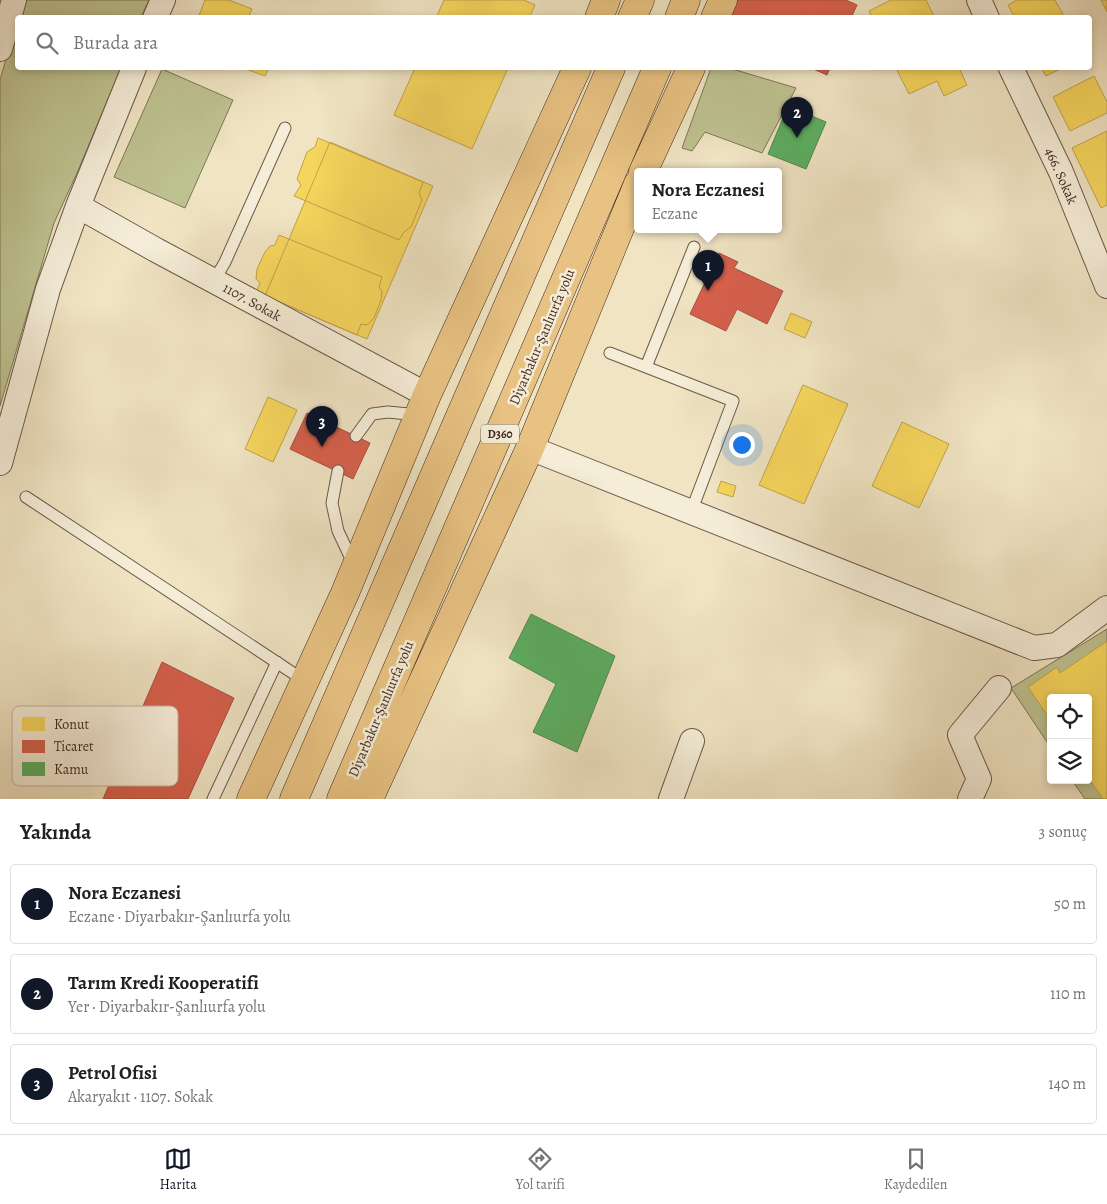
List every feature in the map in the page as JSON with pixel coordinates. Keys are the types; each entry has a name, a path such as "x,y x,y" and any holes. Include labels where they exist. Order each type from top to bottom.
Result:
{"highway":[{"path":"600,15 606,0"},
{"path":"633,15 640,0"},
{"path":"680,15 686,0"},
{"path":"716,15 723,0"},
{"path":"252,799 356,567 423,405 576,70"},
{"path":"294,799 609,70"},
{"name":"Diyarbakır-Şanlıurfa yolu","path":"340,799 657,70"},
{"path":"645,168 690,70"},
{"path":"500,233 577,144"},
{"path":"539,344 634,190"},
{"path":"369,799 530,448 634,193"}],"street":[{"path":"0,49 14,0"},
{"path":"156,15 163,0"},
{"path":"979,0 986,15"},
{"path":"0,463 48,289 78,206 133,70"},
{"name":"466. Sokak","path":"1012,70 1101,255 1107,286"},
{"name":"1107. Sokak","path":"78,206 214,281 423,405"},
{"path":"530,448 1034,648 1057,645 1107,608"},
{"path":"970,799 979,780 960,735 999,688"},
{"path":"671,799 692,741"}],"lane":[{"path":"214,281 225,262 285,128"},
{"path":"646,367 694,247"},
{"path":"610,353 733,401 691,512"},
{"path":"356,436 372,414 423,405"},
{"path":"338,471 332,503 338,531 356,567"},
{"path":"26,497 305,680"},
{"path":"213,799 277,662"}],"green space":[{"path":"24,0 149,0 142,15 19,15"},
{"path":"15,28 15,70 120,70 54,223 0,406 0,80"},
{"path":"162,70 233,100 185,208 114,177"},
{"path":"710,70 736,70 796,88 762,153 705,132 692,151 682,148"},
{"path":"1107,629 1107,799 1085,799 1075,784 1092,784 1092,694 1047,694 1047,742 1011,688"}],"building: Konut":[{"path":"205,0 229,0 252,9 249,15 199,15"},
{"path":"444,0 524,0 535,5 530,15 437,15"},
{"path":"891,0 926,0 934,15 871,15 869,11"},
{"path":"1017,0 1055,0 1063,15 1013,15 1008,5"},
{"path":"1101,0 1107,0 1107,12"},
{"path":"248,70 268,70 265,76"},
{"path":"414,70 507,70 472,149 394,115"},
{"path":"897,70 960,70 967,85 944,96 937,81 909,94"},
{"path":"1042,70 1058,70 1046,76"},
{"path":"1094,76 1107,102 1107,113 1070,131 1053,97"},
{"path":"1107,131 1107,205 1101,208 1072,148"},
{"path":"318,138 423,182 419,193 422,200 411,227 404,232 399,240 294,196 301,185 297,179 307,152 315,147"},
{"path":"330,142 433,186 367,339 265,296"},
{"path":"279,235 382,277 379,287 382,291 381,300 374,318 367,325 361,324 357,335 256,292 260,283 256,279 257,269 265,252 270,246 275,245"},
{"path":"791,313 812,322 805,338 784,329"},
{"path":"803,385 848,404 804,504 759,485"},
{"path":"268,397 297,410 273,462 245,449"},
{"path":"902,422 949,444 919,508 872,486"},
{"path":"721,481 736,486 733,497 717,492"},
{"path":"1107,641 1107,799 1103,799 1092,783 1092,694 1047,694 1047,715 1028,687 1057,667 1060,673"}],"building: Ticaret":[{"path":"737,0 846,0 857,5 852,15 730,15"},
{"path":"816,70 829,70 827,75"},
{"path":"719,253 738,262 734,268 783,291 767,324 737,309 726,331 690,314"},
{"path":"307,413 370,443 353,479 290,449"},
{"path":"162,662 234,698 188,799 103,799 109,786 178,786 178,706 143,706"}],"building: Kamu":[{"path":"788,106 826,122 806,169 768,154"},
{"path":"531,614 615,656 577,752 533,732 556,684 509,658"}],"place":[{"name":"Tarım Kredi Kooperatifi","path":"797,138"},
{"name":"Nora Eczanesi","path":"708,291"},
{"name":"Petrol Ofisi","path":"322,447"}]}
